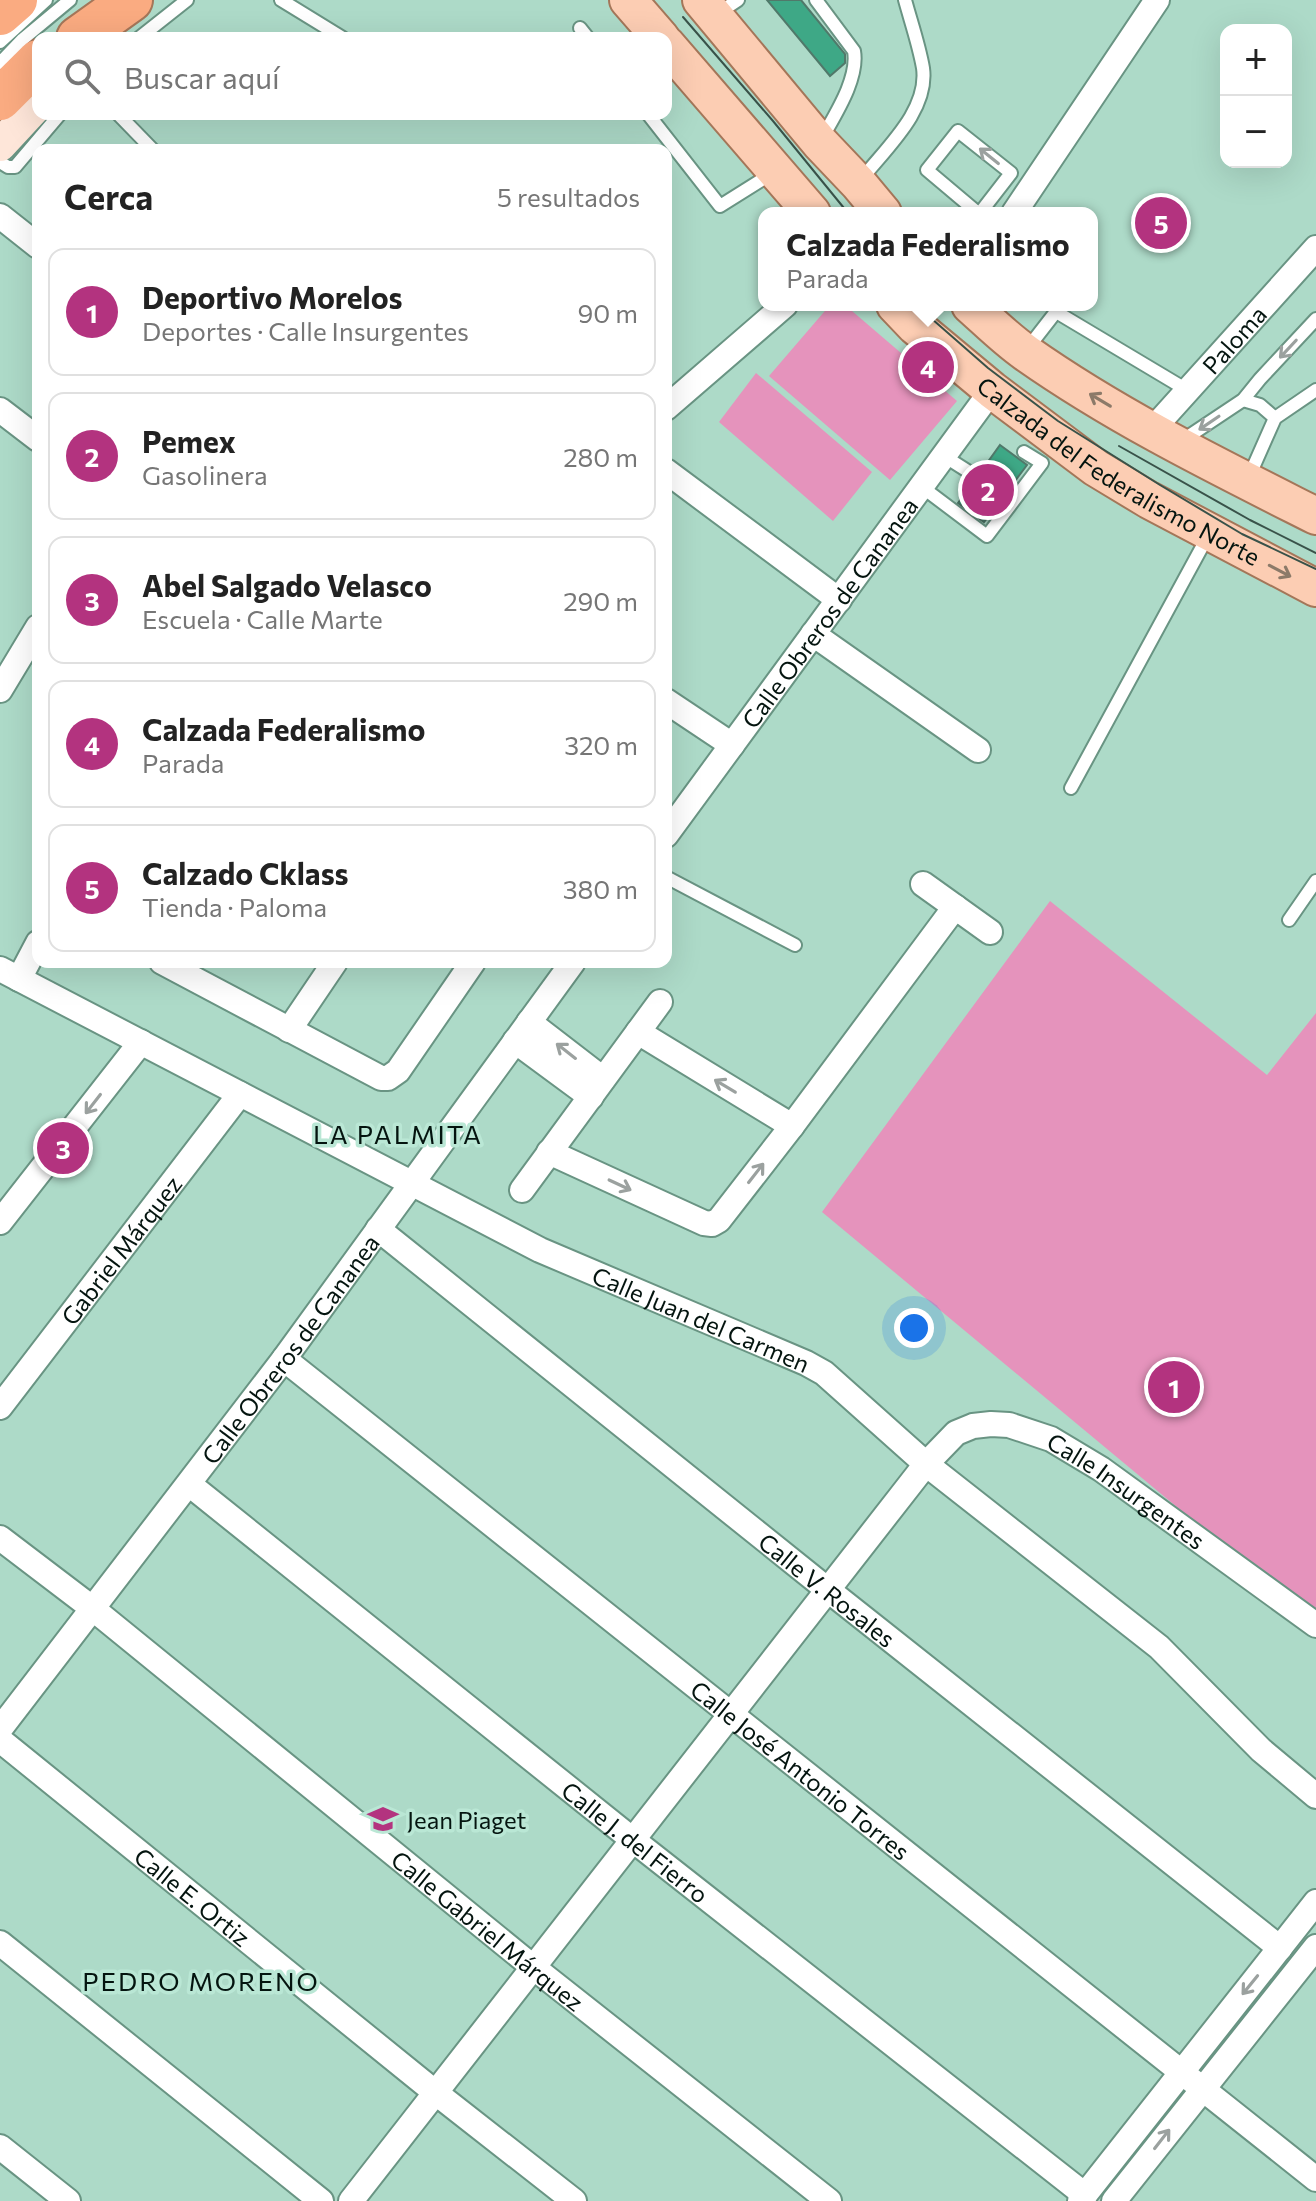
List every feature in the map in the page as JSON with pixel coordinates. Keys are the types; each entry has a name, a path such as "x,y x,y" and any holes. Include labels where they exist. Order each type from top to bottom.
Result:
{"highway":[{"path":"0,14 16,0"},
{"path":"67,32 100,0"},
{"path":"86,32 131,0"}],"main road":[{"path":"612,0 639,32"},
{"path":"628,0 656,32"},
{"path":"721,2 757,44 796,115 878,207"},
{"path":"672,51 806,206"},
{"path":"672,71 763,179 806,206"},
{"name":"Calzada del Federalismo Norte","path":"901,311 992,390 1029,447 1096,468 1210,533 1316,588"},
{"name":"Calzada del Federalismo Norte","path":"977,311 1025,352 1100,400 1316,516"}],"street":[{"path":"108,32 139,0"},
{"path":"1018,207 1157,0"},
{"path":"0,145 22,79"},
{"path":"0,216 32,241"},
{"name":"Paloma","path":"1164,437 1187,390 1316,248"},
{"path":"672,403 778,311"},
{"name":"Calle Obreros de Cananea","path":"672,827 992,390"},
{"path":"0,410 32,434"},
{"path":"672,475 839,600"},
{"path":"813,634 978,750"},
{"path":"0,690 32,637"},
{"path":"672,705 732,745"},
{"path":"923,884 990,932"},
{"path":"549,1152 704,1223 712,1224 719,1220 955,907"},
{"path":"7,976 32,949"},
{"path":"181,968 289,1030 376,1076 388,1078 398,1071 469,968"},
{"path":"289,1030 331,968"},
{"name":"Calle Obreros de Cananea","path":"0,1729 284,1359 522,1032 560,968"},
{"name":"Calle Juan del Carmen","path":"7,976 141,1042 540,1250 824,1373 926,1464 1159,1647 1261,1750 1316,1796"},
{"path":"522,1190 660,1002"},
{"path":"522,1032 597,1088"},
{"path":"638,1032 792,1126"},
{"path":"0,1222 141,1042"},
{"name":"Gabriel Márquez","path":"0,1407 240,1094"},
{"name":"Calle V. Rosales","path":"378,1229 1280,1948"},
{"name":"Calle José Antonio Torres","path":"284,1359 1316,2179"},
{"name":"Calle Insurgentes","path":"351,2201 926,1464 956,1433 973,1426 1009,1425 1051,1439 1101,1469 1316,1625"},
{"name":"Calle J. del Fierro","path":"189,1484 1082,2198"},
{"name":"Calle Gabriel Márquez","path":"0,1538 92,1608 533,1967 829,2201"},
{"name":"Calle E. Ortiz","path":"0,1740 574,2201"},
{"path":"1082,2198 1316,1902"},
{"path":"0,1943 321,2201"},
{"path":"1114,2201 1202,2088 1311,1963"},
{"path":"0,2147 68,2201"}],"lane":[{"path":"0,42 46,0"},
{"path":"22,79 23,39 70,0"},
{"path":"147,32 187,0"},
{"path":"281,0 333,32"},
{"path":"816,0 854,51 855,58 849,84 820,143"},
{"path":"858,183 912,116 922,94 923,68 905,0"},
{"path":"35,144 55,120"},
{"path":"124,120 147,144"},
{"path":"653,120 671,144"},
{"path":"972,207 927,170 958,131 1011,173 984,207"},
{"path":"672,145 720,206 763,179"},
{"path":"0,162 15,167 32,147"},
{"path":"1025,352 1047,321 1058,313 1187,390"},
{"path":"1164,437 1243,400 1316,319"},
{"path":"1247,481 1275,418 1316,390"},
{"path":"1243,400 1260,405 1275,418"},
{"path":"922,487 987,536 1042,463 1029,447"},
{"path":"944,456 977,477"},
{"path":"1071,788 1210,533"},
{"path":"672,880 795,945"},
{"path":"1289,920 1316,881"}],"shaded area":[{"path":"825,311 852,311 957,401 890,480 769,376"},
{"path":"756,373 872,472 833,521 719,422"},
{"path":"1050,901 1267,1075 1316,1013 1316,1615 1243,1562 822,1212"}],"building":[{"path":"767,0 801,0 845,54 845,63 830,76"},
{"path":"1000,445 1027,465 984,522 958,503 972,484 977,486 984,482 986,477 982,470"}],"tram line":[{"path":"683,17 843,207"},
{"path":"923,311 988,368 1058,421 1242,534 1316,569"},
{"path":"1119,446 1250,520 1316,553"}],"place":[{"name":"Calzado Cklass","path":"1161,223"},
{"name":"Calzada Federalismo","path":"928,367"},
{"name":"Pemex","path":"988,490"},
{"name":"Abel Salgado Velasco","path":"63,1148"},
{"name":"Deportivo Morelos","path":"1174,1387"},
{"name":"Jean Piaget","path":"383,1819"}],"district":[{"name":"LA PALMITA","path":"398,1133"},
{"name":"PEDRO MORENO","path":"201,1980"}]}
